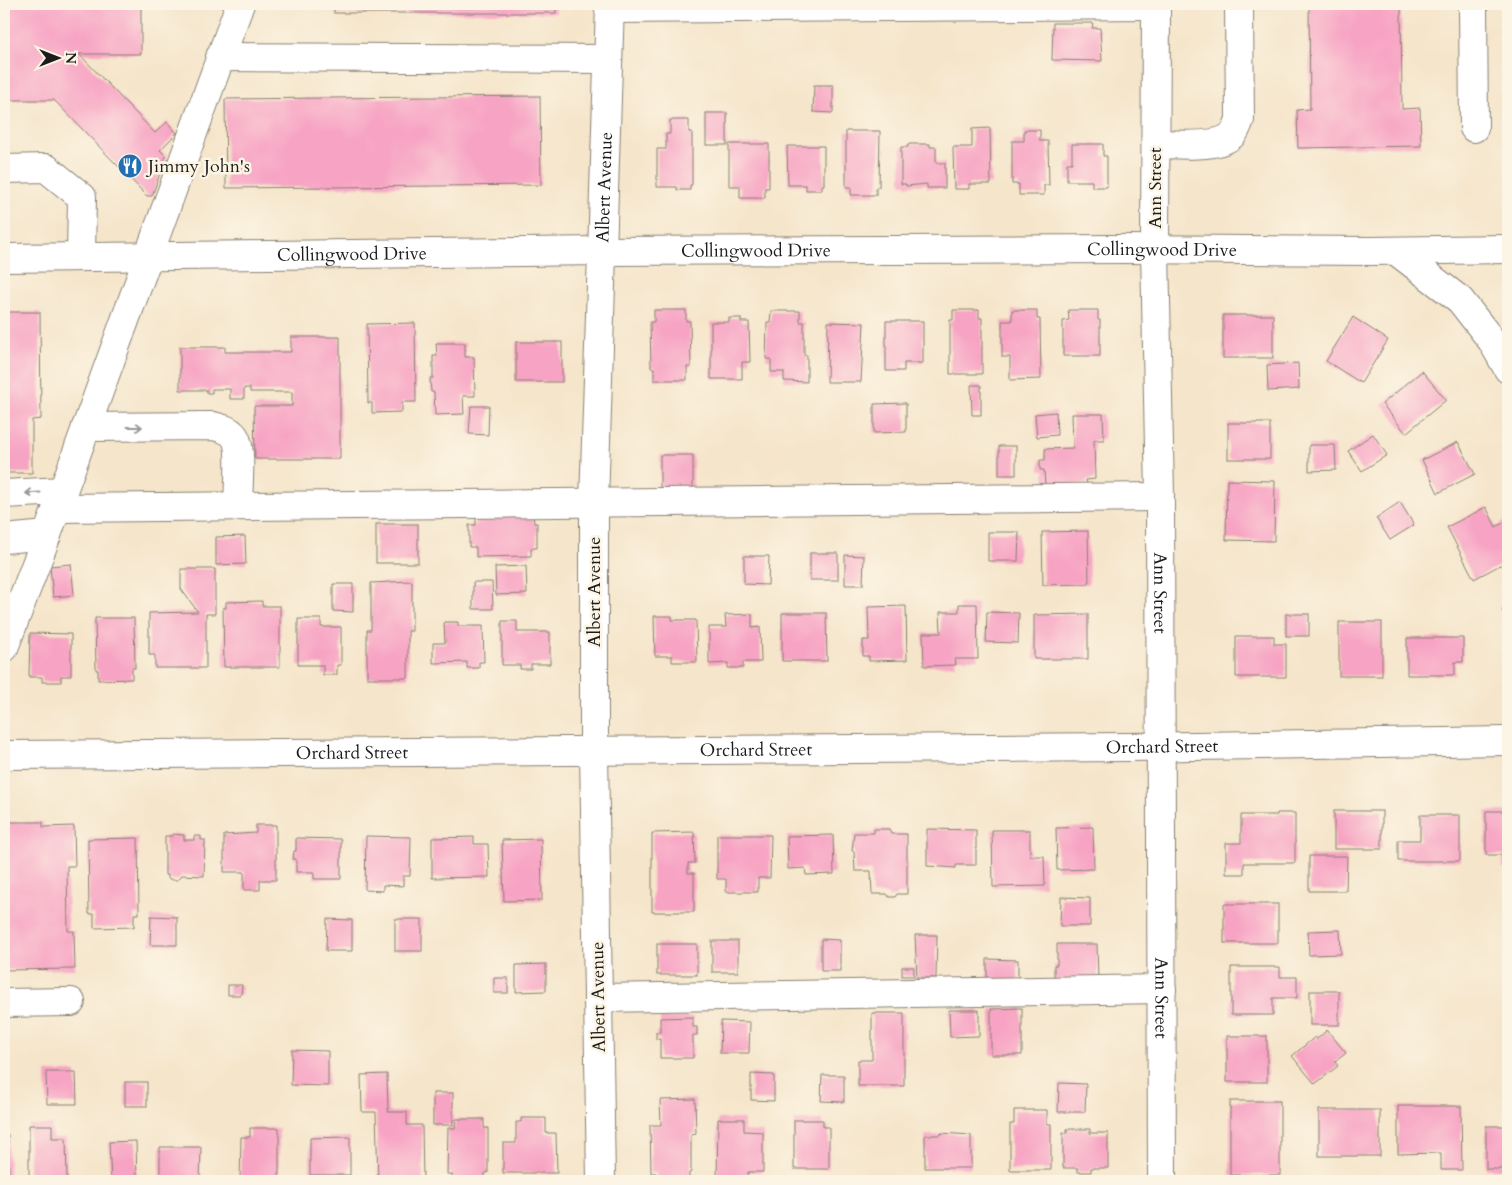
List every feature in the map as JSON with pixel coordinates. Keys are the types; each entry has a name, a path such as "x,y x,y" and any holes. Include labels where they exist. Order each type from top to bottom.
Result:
{"street":[{"path":"4,648 240,4"},
{"path":"609,6 1156,4"},
{"name":"Ann Street","path":"1156,4 1155,249 1160,496 1162,1181"},
{"path":"1156,144 1213,144 1223,141 1233,134 1240,120 1239,4"},
{"path":"1473,4 1474,128"},
{"name":"Albert Avenue","path":"601,1181 594,751 594,503 609,6"},
{"path":"220,56 607,59"},
{"path":"4,169 46,168 82,197 81,257"},
{"name":"Collingwood Drive","path":"4,258 601,252 1155,249 1396,251 1508,249"},
{"path":"1396,251 1460,300 1492,341 1508,369"},
{"path":"86,427 213,426 223,428 237,440 239,451 238,506"},
{"path":"4,494 60,499 238,506 1160,496"},
{"path":"4,539 47,535"},
{"name":"Orchard Street","path":"4,755 1161,746 1508,740"},
{"path":"598,998 1162,989"},
{"path":"4,1002 71,1002"}],"building":[{"path":"4,4 141,4 141,54 79,54 155,133 167,122 177,133 160,150 166,156 152,196 147,196 54,100 4,100"},
{"path":"334,4 556,4 556,13 334,13"},
{"path":"1401,4 1402,109 1420,108 1421,146 1298,148 1297,110 1310,109 1309,5"},
{"path":"1053,23 1093,23 1092,28 1100,28 1102,61 1052,60"},
{"path":"814,85 833,85 833,113 813,112"},
{"path":"540,96 541,185 226,188 225,99"},
{"path":"706,113 727,113 727,145 706,145"},
{"path":"670,120 689,120 689,132 692,132 692,185 690,185 690,190 677,190 677,187 657,187 657,149 666,149 666,134 670,134"},
{"path":"990,128 991,184 969,184 969,189 954,189 953,147 972,147 972,129"},
{"path":"1024,130 1040,130 1040,141 1048,141 1049,185 1044,185 1044,195 1019,195 1019,184 1012,184 1012,141 1024,141"},
{"path":"846,131 880,131 879,187 876,187 876,195 851,195 851,187 846,187"},
{"path":"729,144 769,144 769,188 765,188 765,198 740,198 740,186 729,186"},
{"path":"908,144 930,144 930,147 936,147 936,163 945,163 945,188 927,188 927,184 906,186 906,184 901,184 901,147 908,147"},
{"path":"1072,144 1103,144 1103,156 1107,156 1107,187 1092,187 1092,181 1067,181 1067,163 1072,163"},
{"path":"787,146 824,146 824,185 822,185 822,190 806,190 806,185 788,185"},
{"path":"654,310 686,310 686,321 690,321 691,367 687,367 687,380 654,380 654,368 651,368 650,322 654,322"},
{"path":"953,310 979,310 979,318 982,318 982,374 950,374 950,320 953,320"},
{"path":"1012,310 1037,310 1037,319 1040,319 1041,379 1010,380 1010,357 1002,357 1002,321 1012,321"},
{"path":"1068,310 1098,310 1098,320 1100,320 1100,356 1063,356 1063,321 1069,320"},
{"path":"771,311 800,311 800,322 804,322 804,355 807,355 807,382 784,381 784,372 771,372 771,359 766,359 767,322 770,322"},
{"path":"4,312 40,312 41,419 32,420 32,473 4,473"},
{"path":"1223,315 1273,315 1273,358 1223,358"},
{"path":"1353,317 1388,340 1361,383 1326,361"},
{"path":"729,318 741,318 741,322 749,322 750,362 742,362 742,379 711,379 711,322 729,322"},
{"path":"886,321 923,321 923,363 904,363 904,371 886,371"},
{"path":"828,322 864,323 861,382 827,382"},
{"path":"415,323 416,402 402,402 402,412 372,413 372,403 368,403 367,324"},
{"path":"291,337 340,337 340,459 255,459 254,406 292,406 292,392 250,392 250,388 244,388 244,399 230,399 230,389 212,389 212,393 207,393 207,390 180,390 180,347 225,347 225,352 291,352"},
{"path":"516,342 562,342 562,382 516,382"},
{"path":"436,343 465,343 465,357 474,357 475,396 463,396 464,414 435,415 434,392 431,392 430,378 433,378 433,356 437,356"},
{"path":"1298,363 1299,389 1268,391 1267,365"},
{"path":"1422,371 1446,400 1406,433 1382,404"},
{"path":"971,385 981,385 981,415 972,415"},
{"path":"906,403 906,432 874,433 874,404"},
{"path":"471,406 489,406 488,435 469,434"},
{"path":"1056,412 1057,435 1037,437 1035,414"},
{"path":"1072,414 1103,414 1104,440 1094,440 1095,479 1086,480 1087,484 1045,485 1044,470 1040,470 1040,460 1045,460 1045,449 1073,448"},
{"path":"1228,423 1270,423 1270,459 1228,459"},
{"path":"1373,434 1387,455 1362,471 1348,451"},
{"path":"1458,442 1475,474 1438,493 1422,460"},
{"path":"1309,445 1335,445 1336,470 1309,471"},
{"path":"999,446 1016,446 1016,475 999,475"},
{"path":"660,455 693,455 693,488 660,489"},
{"path":"1227,480 1275,481 1274,541 1226,540"},
{"path":"1400,502 1414,525 1390,540 1376,518"},
{"path":"1486,507 1496,527 1506,521 1508,526 1508,561 1474,579 1447,527"},
{"path":"476,514 533,515 534,523 537,523 537,548 531,548 531,556 476,557 476,547 469,547 469,525 476,525"},
{"path":"376,524 418,524 418,563 376,563"},
{"path":"1088,531 1089,584 1043,585 1042,532"},
{"path":"988,532 1019,532 1018,561 988,561"},
{"path":"245,536 246,564 216,565 216,537"},
{"path":"810,553 838,553 838,580 810,580"},
{"path":"845,555 864,556 863,585 845,585"},
{"path":"744,556 769,556 768,585 744,584"},
{"path":"71,564 74,595 53,597 50,566"},
{"path":"526,566 527,594 496,595 495,567"},
{"path":"181,569 215,569 215,614 206,614 206,668 155,668 155,655 149,655 149,613 198,612 181,589"},
{"path":"412,581 412,631 408,631 408,678 367,678 367,630 371,630 371,583"},
{"path":"473,582 492,582 493,609 473,609"},
{"path":"333,584 353,584 353,612 333,611"},
{"path":"262,601 262,606 280,606 280,667 224,667 223,608 226,608 226,602"},
{"path":"959,604 977,604 978,659 955,659 956,665 924,666 923,633 941,633 940,612 959,612"},
{"path":"906,606 907,660 869,661 869,656 863,656 863,640 869,640 868,607"},
{"path":"1508,608 1508,623 1502,610"},
{"path":"987,612 1019,613 1018,643 986,642"},
{"path":"782,613 826,613 827,661 782,661"},
{"path":"752,614 752,628 760,627 761,662 743,662 743,668 728,668 728,663 709,664 709,627 726,627 725,615"},
{"path":"1088,614 1088,659 1034,659 1034,615"},
{"path":"1286,614 1309,614 1309,636 1286,636"},
{"path":"654,616 672,616 672,620 696,620 697,662 672,662 672,656 655,656"},
{"path":"95,618 134,618 135,668 132,668 132,679 98,680 98,670 96,670"},
{"path":"298,619 321,619 321,627 341,627 341,665 337,665 337,675 323,675 323,665 298,665"},
{"path":"502,621 517,621 517,632 550,632 550,664 531,664 531,669 520,669 520,665 502,665"},
{"path":"444,622 458,622 458,626 483,626 484,662 479,662 479,668 467,668 467,662 433,663 433,643 445,643"},
{"path":"1339,622 1382,622 1382,676 1339,676"},
{"path":"30,633 71,634 71,676 61,676 61,682 42,682 42,677 29,677"},
{"path":"1236,636 1274,636 1274,644 1286,644 1286,677 1236,677"},
{"path":"1407,638 1463,638 1463,662 1455,662 1455,675 1407,675"},
{"path":"1334,811 1382,811 1382,849 1334,849"},
{"path":"1486,811 1508,811 1508,868 1503,868 1503,855 1486,855"},
{"path":"1277,813 1295,813 1295,863 1244,863 1244,874 1226,874 1226,843 1241,843 1241,815 1277,815"},
{"path":"1420,815 1460,815 1460,861 1398,861 1398,840 1420,840"},
{"path":"4,822 43,822 43,827 74,826 75,866 67,866 68,931 74,931 75,969 4,970"},
{"path":"256,825 276,825 276,880 260,880 260,890 244,890 244,872 224,872 224,835 256,833"},
{"path":"1093,827 1094,869 1057,870 1056,828"},
{"path":"874,829 889,829 891,834 907,834 907,894 897,894 895,897 889,897 887,894 872,894 871,871 855,871 854,851 852,851 854,833 874,833"},
{"path":"927,829 976,830 976,865 956,865 956,868 927,866"},
{"path":"992,830 1030,830 1030,856 1044,856 1045,886 993,887"},
{"path":"694,832 695,863 688,863 688,873 694,873 694,912 652,912 652,833"},
{"path":"173,834 184,835 184,840 194,840 194,836 201,836 201,840 205,840 204,876 182,875 178,880 172,880 168,878 168,875 165,875 165,836 173,836"},
{"path":"717,835 771,835 770,878 758,878 758,892 726,892 726,879 717,879"},
{"path":"833,835 834,874 806,875 805,868 788,869 787,836"},
{"path":"366,836 411,837 410,876 403,876 403,886 383,885 383,891 365,890"},
{"path":"474,837 474,844 488,844 489,877 432,878 432,838"},
{"path":"138,838 139,914 134,914 134,927 94,928 94,914 89,914 88,839"},
{"path":"296,838 341,839 341,879 314,879 314,872 296,872 296,859 293,859 294,851 296,851"},
{"path":"541,839 542,900 504,901 502,840"},
{"path":"1309,856 1347,856 1346,891 1309,891"},
{"path":"1061,897 1090,898 1090,926 1060,926"},
{"path":"1224,904 1278,904 1278,943 1224,943"},
{"path":"151,916 177,917 177,945 150,945"},
{"path":"327,919 352,920 352,951 326,951"},
{"path":"395,919 422,919 422,951 395,951"},
{"path":"1340,930 1341,954 1309,955 1308,931"},
{"path":"915,935 937,935 936,978 917,978"},
{"path":"821,939 840,940 840,971 821,971"},
{"path":"712,941 738,941 738,972 712,972"},
{"path":"657,944 697,944 697,975 657,975"},
{"path":"1057,944 1097,944 1098,979 1054,980 1054,965 1057,965"},
{"path":"987,959 1018,960 1018,984 987,984"},
{"path":"546,964 546,991 516,992 516,965"},
{"path":"902,967 914,967 914,976 902,976"},
{"path":"1231,967 1280,967 1280,977 1297,977 1297,998 1273,998 1273,1015 1231,1015"},
{"path":"494,978 508,978 508,993 494,993"},
{"path":"228,985 242,985 241,995 228,995"},
{"path":"1310,991 1339,991 1339,1025 1310,1025"},
{"path":"1022,1008 1022,1055 991,1055 991,1009"},
{"path":"949,1010 979,1010 979,1036 950,1037"},
{"path":"872,1013 904,1013 904,1086 858,1086 858,1060 872,1060"},
{"path":"693,1017 693,1027 697,1027 697,1035 693,1035 693,1058 660,1058 660,1039 656,1039 656,1032 660,1032 660,1018"},
{"path":"721,1021 750,1022 749,1053 720,1053"},
{"path":"1327,1030 1346,1053 1335,1062 1338,1066 1315,1084 1292,1056 1315,1037 1316,1040"},
{"path":"1227,1036 1267,1036 1267,1082 1227,1082"},
{"path":"292,1050 328,1051 328,1086 291,1085"},
{"path":"46,1072 76,1072 77,1104 47,1104"},
{"path":"387,1074 388,1112 407,1112 407,1125 422,1125 423,1181 378,1181 376,1112 362,1112 361,1075"},
{"path":"751,1074 774,1075 774,1101 751,1100"},
{"path":"822,1075 844,1075 844,1102 821,1101"},
{"path":"125,1082 147,1082 147,1106 125,1106"},
{"path":"1059,1083 1086,1084 1085,1112 1058,1112"},
{"path":"433,1093 453,1093 453,1125 433,1125"},
{"path":"695,1099 696,1134 691,1135 691,1172 689,1173 689,1181 656,1181 656,1173 651,1173 650,1125 661,1125 660,1100"},
{"path":"1230,1101 1280,1101 1280,1175 1230,1175"},
{"path":"1398,1106 1461,1106 1462,1170 1441,1170 1441,1153 1398,1154"},
{"path":"1014,1110 1047,1110 1047,1124 1051,1124 1051,1170 1010,1170 1010,1124 1014,1124"},
{"path":"1319,1110 1380,1110 1380,1156 1319,1156"},
{"path":"521,1118 546,1118 546,1133 556,1133 557,1173 503,1173 503,1143 516,1143 516,1122 521,1122"},
{"path":"456,1119 484,1119 484,1128 488,1128 488,1173 485,1173 485,1181 452,1181 452,1174 447,1174 448,1128 455,1128"},
{"path":"718,1119 744,1119 744,1131 763,1132 763,1172 748,1172 747,1180 717,1179"},
{"path":"794,1120 823,1120 823,1127 829,1127 829,1169 794,1169"},
{"path":"29,1125 52,1125 52,1138 66,1138 67,1179 29,1181"},
{"path":"1486,1126 1508,1126 1508,1169 1486,1169"},
{"path":"250,1128 279,1128 279,1181 240,1181 241,1137 250,1137"},
{"path":"1067,1129 1090,1129 1090,1133 1108,1133 1108,1168 1091,1168 1091,1172 1078,1172 1078,1168 1063,1168 1063,1133 1067,1133"},
{"path":"941,1133 971,1135 971,1168 925,1168 925,1135 941,1135"},
{"path":"4,1135 8,1135 9,1181 4,1181"},
{"path":"350,1137 350,1175 310,1175 310,1138"},
{"path":"136,1141 137,1181 111,1181 109,1142"},
{"path":"160,1147 201,1147 200,1181 160,1181"}],"place":[{"name":"Jimmy John's","path":"130,166"}]}
